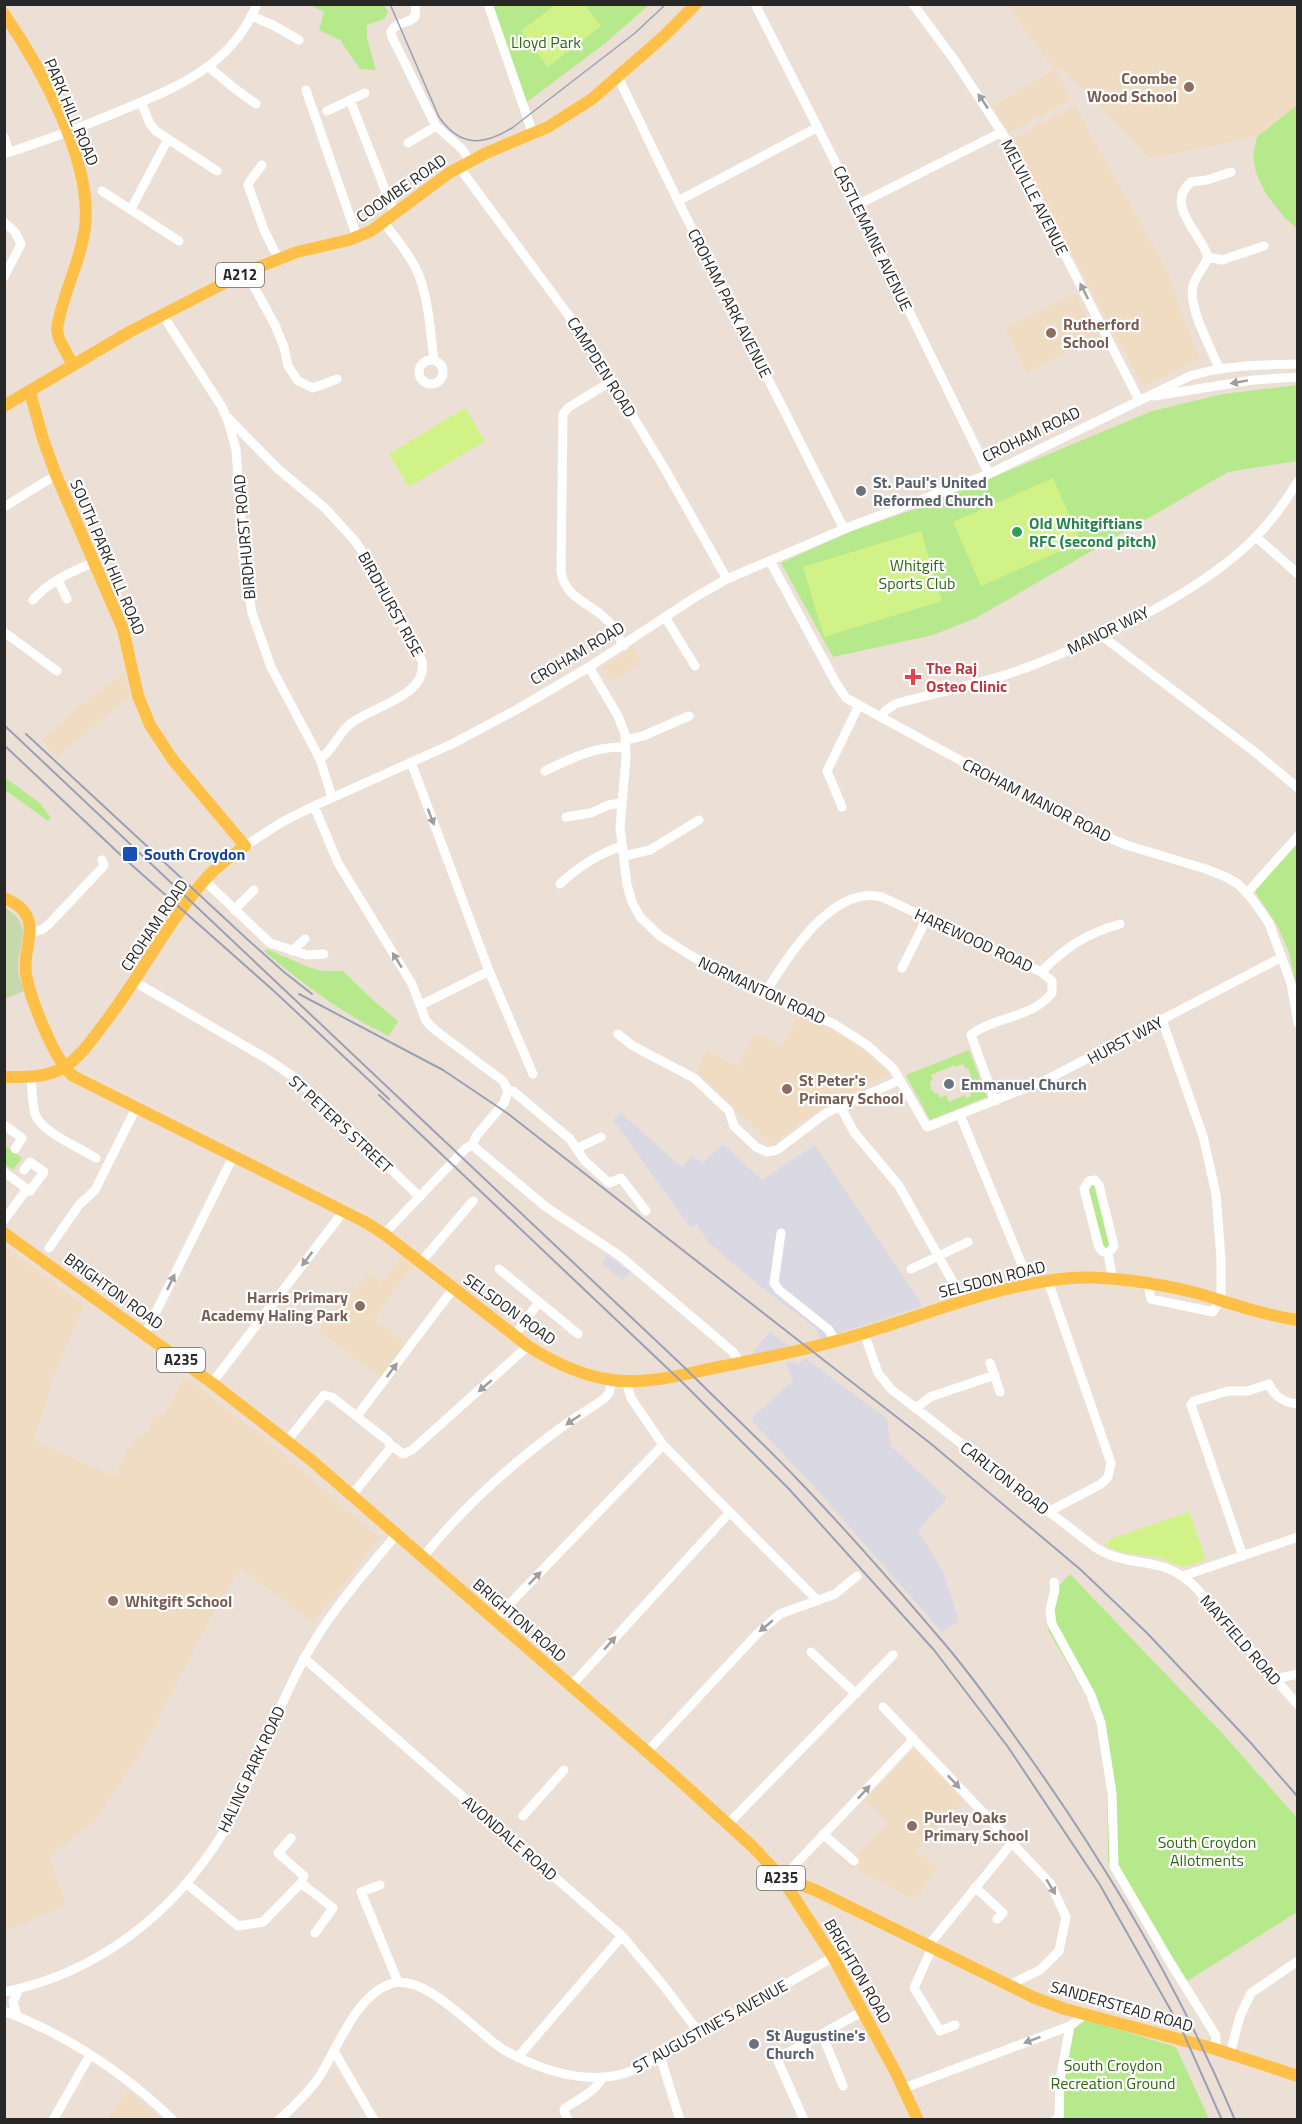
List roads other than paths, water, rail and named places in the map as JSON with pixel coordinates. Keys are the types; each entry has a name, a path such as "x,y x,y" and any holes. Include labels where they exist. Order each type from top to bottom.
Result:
{"main road":[{"name":"COOMBE ROAD","path":"4,406 162,314 246,272 312,247 357,237 384,223 431,185 464,164 533,134 569,114 618,77 696,4"},
{"name":"PARK HILL ROAD","path":"4,14 38,70 66,133 83,183 85,228 57,329 59,339 73,365"},
{"name":"SOUTH PARK HILL ROAD","path":"30,392 56,476 123,629 138,696 150,725 166,750 245,846"},
{"name":"CROHAM ROAD","path":"64,1068 99,1031 135,982 184,907 205,881 216,868 245,846"},
{"path":"4,898 21,910 29,924 31,933 26,963 28,982 50,1041 64,1068 47,1074 4,1077"},
{"name":"SELSDON ROAD","path":"64,1068 75,1078 384,1234 528,1346 567,1367 612,1380 670,1378 740,1363 864,1333 963,1300 1030,1284 1087,1277 1188,1291 1298,1320"},
{"name":"BRIGHTON ROAD","path":"4,1233 212,1383 287,1441 648,1752 728,1824 782,1879 832,1957 863,2011 904,2088 918,2120"},
{"name":"SANDERSTEAD ROAD","path":"782,1879 815,1890 1035,1998 1084,2015 1216,2050 1298,2076"},
{"path":"794,1898 808,1890 815,1890"}],"street":[{"path":"4,137 7,153 66,133 191,79 232,45 252,16 257,4"},
{"path":"408,143 436,126 391,34 394,26 416,17 416,4"},
{"path":"488,4 533,134"},
{"name":"CASTLEMAINE AVENUE","path":"755,4 989,474"},
{"name":"MELVILLE AVENUE","path":"913,4 962,70 1002,132 1140,400"},
{"path":"252,16 299,40"},
{"path":"208,67 256,104"},
{"name":"CROHAM PARK AVENUE","path":"618,77 844,529"},
{"path":"306,90 357,237"},
{"path":"327,111 365,93"},
{"path":"350,100 394,215"},
{"path":"141,102 153,128 217,171"},
{"name":"CAMPDEN ROAD","path":"436,126 462,149 464,164 573,320 612,381 727,579"},
{"path":"678,201 818,127"},
{"path":"857,205 1002,132"},
{"path":"131,209 168,139"},
{"path":"262,165 248,185 264,230 278,258"},
{"path":"1219,368 1194,308 1192,291 1193,284 1208,257 1186,218 1180,201 1182,192 1191,182 1207,180 1231,172"},
{"path":"102,191 179,241"},
{"path":"4,222 15,232 21,244 4,278"},
{"path":"384,223 418,274 426,305 434,360"},
{"path":"1208,257 1222,260 1264,246"},
{"path":"246,272 275,325 284,347 288,366 298,381 313,388 337,379"},
{"name":"BIRDHURST ROAD","path":"162,314 227,417 236,450 245,573 252,613 271,667 320,759 332,797"},
{"name":"CROHAM ROAD","path":"245,846 282,822 332,797 454,743 505,716 624,646 665,617 727,579 844,529 989,474 1190,376 1219,368 1298,364"},
{"path":"1152,396 1253,380 1298,377"},
{"path":"612,381 569,407 563,414 561,571 563,583 569,591 608,620 624,646"},
{"name":"BIRDHURST RISE","path":"227,417 278,469 333,516 355,541 375,571 422,661 423,674 416,686 352,723 320,759"},
{"path":"4,507 56,476"},
{"name":"MANOR WAY","path":"882,717 885,711 895,704 1036,664 1102,636 1201,581 1228,562 1256,537 1274,516 1298,481"},
{"path":"1256,537 1298,574"},
{"name":"CROHAM MANOR ROAD","path":"770,561 840,691 846,698 1075,823 1126,845 1216,873 1238,884 1269,924 1291,983 1298,1023"},
{"path":"33,600 45,588 94,562"},
{"path":"58,580 67,599"},
{"path":"665,617 695,666"},
{"path":"4,632 57,671"},
{"path":"1102,636 1256,753 1298,788"},
{"name":"NORMANTON ROAD","path":"589,667 618,716 626,744 620,820 622,846 629,891 643,921 684,952 764,995 847,1031 879,1054 892,1068 924,1126 930,1127"},
{"path":"842,807 827,771 859,705"},
{"path":"545,771 589,750 626,744 689,716"},
{"path":"411,762 489,971 533,1074"},
{"path":"566,817 591,813 612,804 621,803"},
{"path":"314,806 338,863 412,984 428,1023 501,1079 508,1091 504,1103 477,1135 472,1145 465,1149 384,1234"},
{"path":"624,856 650,850 699,820"},
{"path":"1247,893 1298,836"},
{"path":"560,884 577,868 622,846"},
{"path":"31,933 38,932 49,924 102,868 104,865 102,860"},
{"path":"205,881 270,943 307,955 324,954"},
{"path":"234,910 254,890"},
{"name":"HAREWOOD ROAD","path":"764,995 787,959 806,935 823,919 847,902 863,896 882,897 1041,972 1052,981 1052,993 1029,1011 971,1035 995,1101"},
{"path":"902,968 927,918"},
{"path":"1041,972 1078,940 1120,924"},
{"path":"292,951 304,939"},
{"name":"HURST WAY","path":"930,1127 1059,1074 1282,957"},
{"path":"422,1009 489,971"},
{"name":"ST PETER'S STREET","path":"135,982 269,1060 295,1078 420,1197"},
{"path":"1162,1020 1209,1157 1218,1213 1221,1258 1220,1300"},
{"path":"618,1034 631,1044 694,1078 729,1111 734,1126 764,1151 770,1152 777,1150 809,1124 840,1106 900,1080"},
{"path":"31,1076 34,1108 38,1121 47,1130 96,1158"},
{"path":"508,1091 513,1091 570,1138 584,1160 609,1183 621,1178 646,1211"},
{"path":"840,1106 854,1131 898,1186 963,1300"},
{"path":"49,1248 79,1205 95,1190 136,1108"},
{"path":"960,1115 1030,1284"},
{"path":"4,1125 22,1138 15,1149"},
{"path":"578,1148 601,1137"},
{"path":"472,1145 546,1207 620,1256 733,1352 740,1363"},
{"path":"145,1334 233,1157"},
{"path":"4,1172 30,1191 44,1173 30,1162 24,1170"},
{"path":"1108,1254 1099,1247 1084,1189 1086,1183 1092,1180 1098,1182 1114,1246 1108,1254 1113,1280"},
{"path":"4,1220 27,1189"},
{"path":"420,1263 473,1201"},
{"path":"212,1383 343,1212"},
{"path":"1092,1220 1107,1217"},
{"path":"781,1233 774,1283 779,1290 829,1330 835,1341"},
{"path":"911,1269 968,1242"},
{"path":"499,1269 578,1334"},
{"path":"1048,1281 1111,1463 1107,1477 1101,1484 1048,1512"},
{"path":"357,1416 453,1289"},
{"path":"514,1336 538,1302"},
{"name":"CARLTON ROAD","path":"864,1333 882,1380 1090,1544 1108,1555 1125,1560 1160,1564 1183,1576"},
{"path":"287,1441 324,1395 332,1397 403,1454 412,1450 528,1346"},
{"path":"990,1362 1000,1392"},
{"path":"916,1408 930,1397 995,1375"},
{"path":"1243,1556 1191,1405 1194,1401 1228,1391 1246,1391 1267,1379 1278,1397 1291,1404 1298,1404"},
{"path":"423,1557 451,1522 496,1479 604,1398 609,1393 612,1380"},
{"path":"626,1381 631,1398 663,1445 817,1600"},
{"path":"494,1620 663,1445"},
{"path":"352,1496 392,1446"},
{"path":"571,1686 730,1512"},
{"name":"HALING PARK ROAD","path":"4,1992 69,1972 105,1954 149,1922 186,1883 223,1832 304,1658 320,1631 396,1535"},
{"path":"1183,1576 1298,1537"},
{"path":"648,1752 756,1634 780,1614 835,1594 856,1576"},
{"name":"MAYFIELD ROAD","path":"1183,1576 1298,1705"},
{"path":"1054,1582 1055,1590 1050,1610 1052,1624 1091,1695 1101,1723 1112,1792 1114,1866 1216,2036 1216,2050"},
{"path":"812,1652 856,1694"},
{"path":"728,1824 892,1655"},
{"name":"AVONDALE ROAD","path":"304,1658 622,1936 700,2034"},
{"path":"1275,1679 1298,1674"},
{"path":"883,1707 1050,1883 1066,1917 1059,1951 1040,1970 1009,1985"},
{"path":"782,1879 914,1739"},
{"path":"523,1816 564,1770"},
{"path":"824,1834 854,1861"},
{"path":"186,1883 238,1926 263,1922 301,1883 304,1876 278,1854 291,1838"},
{"path":"955,2025 940,2031 914,1988 930,1947 975,1887 1012,1843"},
{"path":"301,1883 333,1908 315,1933"},
{"path":"279,2120 311,2088 353,2019 368,2000 386,1986 398,1982 361,1892 380,1884"},
{"path":"975,1887 1003,1913 997,1919"},
{"path":"518,2057 622,1936"},
{"name":"ST AUGUSTINE'S AVENUE","path":"398,1982 431,1992 491,2041 518,2057 569,2075 603,2077 619,2075 660,2056 832,1957"},
{"path":"1230,2054 1240,2016 1251,1993 1298,1961"},
{"path":"17,2016 13,2002 19,1989"},
{"path":"4,2011 46,2030 90,2055 122,2076 173,2120"},
{"path":"804,2120 777,2059 863,2011"},
{"path":"904,2088 1070,2026 1084,2015"},
{"path":"1057,2119 1060,2080 1070,2026"},
{"path":"822,2034 843,2086"},
{"path":"334,2051 374,2120"},
{"path":"53,2120 90,2055"},
{"path":"660,2056 680,2120"},
{"path":"568,2120 565,2108 586,2095 603,2077"}],"tram line":[{"path":"390,4 439,117 455,134 473,140 491,138 512,128 635,33 666,4"}],"railway":[{"path":"4,725 685,1368 785,1467 890,1581 978,1685 1089,1845 1168,1979 1192,2025 1235,2120"},
{"path":"26,734 247,939 312,994"},
{"path":"4,745 126,860 275,992 389,1099"},
{"path":"299,994 443,1070 507,1113 930,1443 1081,1570 1147,1633 1250,1742 1298,1797"},
{"path":"379,1095 684,1384 789,1489 934,1650 1008,1747 1100,1885 1182,2030 1222,2120"}],"place":[{"name":"Coombe Wood School","path":"1189,87"},
{"name":"Rutherford School","path":"1051,333"},
{"name":"St. Paul's United Reformed Church","path":"861,491"},
{"name":"Old Whitgiftians RFC (second pitch)","path":"1017,532"},
{"name":"The Raj Osteo Clinic","path":"913,677"},
{"name":"South Croydon","path":"130,854"},
{"name":"Emmanuel Church","path":"949,1084"},
{"name":"St Peter's Primary School","path":"787,1089"},
{"name":"Harris Primary Academy Haling Park","path":"360,1306"},
{"name":"Whitgift School","path":"113,1601"},
{"name":"Purley Oaks Primary School","path":"912,1826"},
{"name":"St Augustine's Church","path":"754,2044"}],"park label":[{"name":"Lloyd Park","path":"546,42"},
{"name":"Whitgift Sports Club","path":"917,574"},
{"name":"South Croydon Allotments","path":"1207,1851"},
{"name":"South Croydon Recreation Ground","path":"1113,2074"}]}
